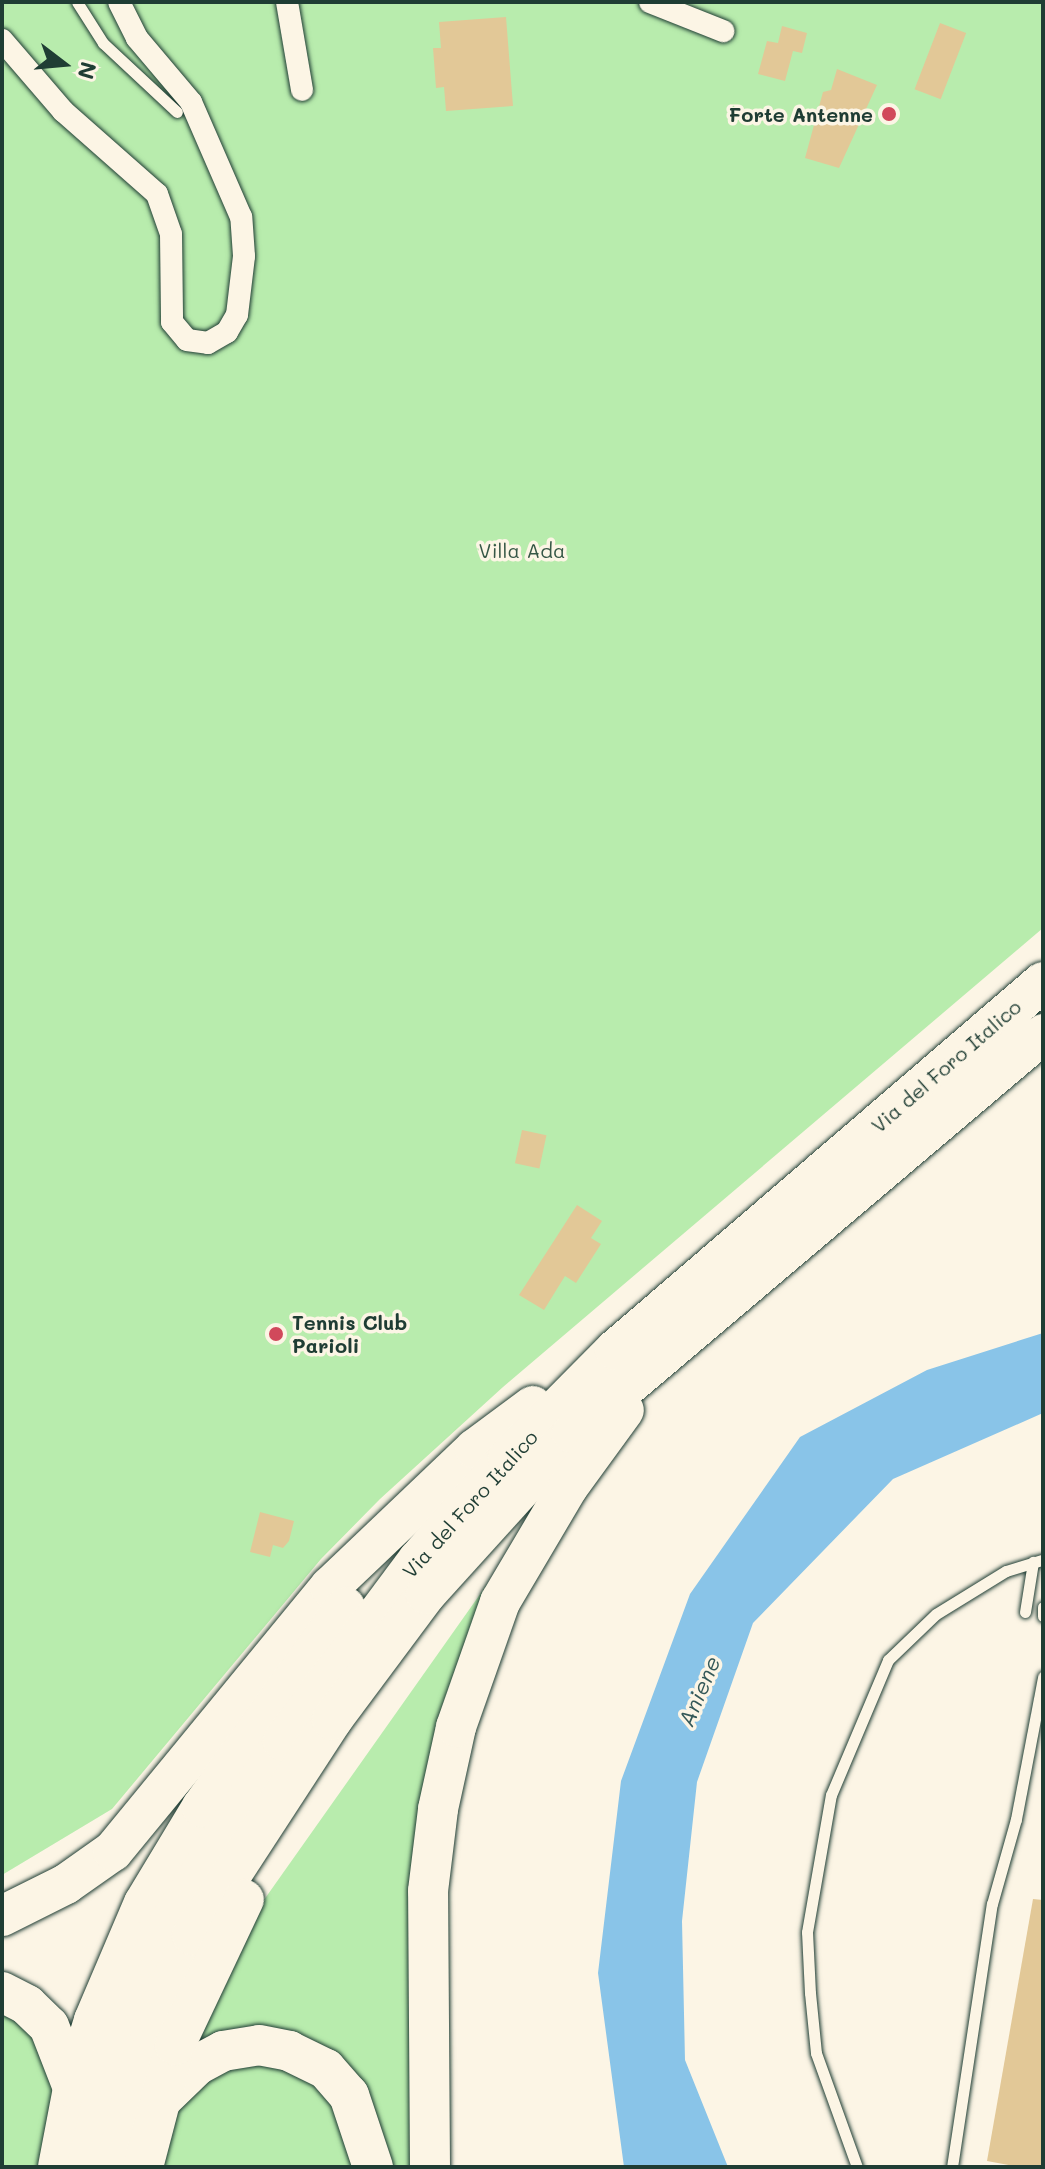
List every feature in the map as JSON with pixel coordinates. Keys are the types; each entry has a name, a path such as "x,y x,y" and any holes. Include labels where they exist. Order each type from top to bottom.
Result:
{"highway":[{"name":"Via del Foro Italico","path":"87,2167 104,2083 133,1995 208,1854 335,1667 418,1560 508,1458 615,1350 1043,982"},
{"name":"Via del Foro Italico","path":"115,2167 150,2030 214,1895 395,1633 525,1481 675,1344 1043,1034"},
{"path":"430,2167 428,1891 438,1809 467,1690 500,1602 538,1535 587,1460 675,1344"},
{"path":"2,1916 66,1884 134,1831 298,1624 451,1472 500,1429 615,1350"},
{"path":"58,2167 73,2088 112,1973 168,1861 311,1651 451,1472"},
{"path":"143,2167 157,2105 184,2020 234,1916 525,1481"},
{"path":"2,1992 27,2005 49,2026 73,2088"},
{"path":"157,2105 187,2073 216,2054 251,2045 289,2051 326,2069 349,2095 373,2167"}],"street":[{"path":"2,40 63,111 157,194 171,234 172,322 187,340 208,343 227,332 237,315 244,256 241,217 191,102 137,38 119,2"},
{"path":"287,2 302,90"},
{"path":"650,2 723,31"}],"lane":[{"path":"77,2 103,43 177,112"},
{"path":"1025,1612 1040,1563"},
{"path":"857,2167 816,2053 810,1993 807,1932 831,1795 888,1660 936,1614 1006,1571 1040,1563"},
{"path":"1043,1607 1043,1616"},
{"path":"952,2167 994,1893 1016,1819 1043,1677"}],"green space":[{"name":"Villa Ada","path":"2,2 1043,2 1043,928 503,1387 380,1499 321,1559 112,1809 2,1875"},
{"path":"500,1566 454,1688 412,2167 387,2167 342,2062 189,2055 254,1914"},
{"path":"2,2006 56,2057 47,2167 2,2167"},
{"path":"273,2063 326,2086 360,2167 160,2167 176,2113 200,2083 235,2066"}],"water":[{"name":"Aniene","path":"1043,1333 1043,1413 893,1479 753,1623 697,1782 682,1921 685,2060 728,2167 624,2167 598,1973 621,1781 690,1594 800,1437 927,1370"}],"building":[{"path":"506,17 513,106 446,111 444,87 436,88 433,48 441,48 439,22"},
{"path":"940,23 966,33 941,99 915,89"},
{"path":"782,26 807,33 802,53 793,51 785,81 758,74 767,41 778,43"},
{"path":"837,69 877,85 839,168 805,158 823,92 831,90"},
{"path":"522,1130 546,1135 539,1168 515,1163"},
{"path":"577,1205 602,1221 591,1238 601,1244 576,1283 565,1276 544,1310 519,1295"},
{"path":"260,1512 294,1521 289,1541 283,1548 273,1545 270,1557 250,1552"},
{"path":"1033,1899 1043,1900 1043,2167 1019,2167 987,2161"}],"place":[{"name":"Forte Antenne","path":"889,114"},
{"name":"Tennis Club Parioli","path":"276,1334"}]}
